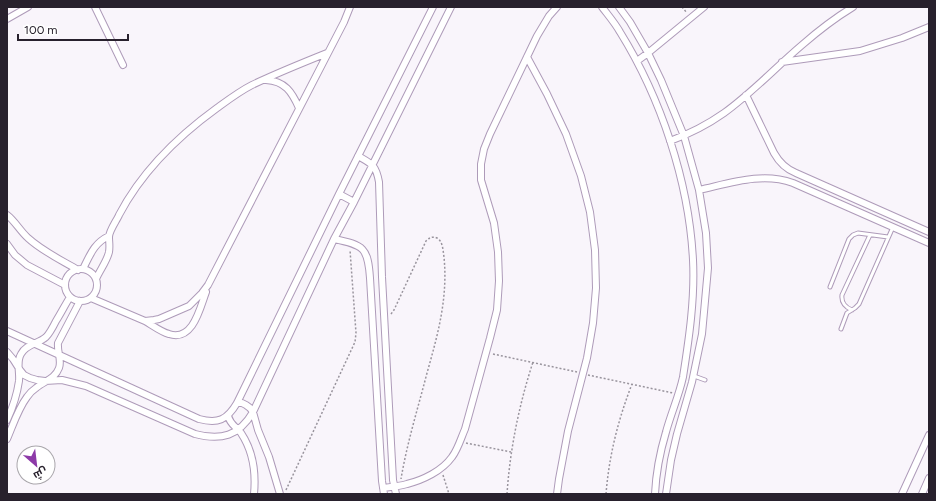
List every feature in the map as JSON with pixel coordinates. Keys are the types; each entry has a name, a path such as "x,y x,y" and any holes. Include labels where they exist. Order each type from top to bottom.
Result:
{"street":[{"path":"7,19 28,7"},
{"path":"95,7 123,65"},
{"path":"91,298 145,321 169,334 183,334 189,330 194,324 208,285 344,22 350,7"},
{"path":"7,331 199,419 216,421 228,416 237,403 339,194 433,7"},
{"path":"7,352 24,375 30,378 45,381 62,380 86,386 195,434 218,438 239,430 253,412 334,239 373,164 450,7"},
{"path":"358,156 373,164 378,175 379,182 375,261 370,278 381,474 384,491 396,486 416,482 441,468 452,457 465,429 490,338 496,310 499,281 494,224 482,180 481,164 484,149 526,57 549,16 557,7"},
{"path":"602,7 620,31 637,61 649,86 670,141 687,201 692,246 693,291 687,350 678,395 666,431 659,459 655,494"},
{"path":"619,7 630,22 648,53 684,136 699,190 706,233 708,268 702,334 694,376 671,460 666,494"},
{"path":"637,61 704,7"},
{"path":"670,141 698,129 723,114 802,44 853,7"},
{"path":"782,62 860,51 895,41 929,27"},
{"path":"96,279 109,252 109,236 120,213 148,171 183,134 228,100 251,86 327,53"},
{"path":"526,57 566,134 590,212 596,250 596,288 593,324 587,358 568,431 559,478 558,494"},
{"path":"264,80 272,80 286,87 292,93 299,108"},
{"path":"746,95 774,153 783,165 796,173 929,232"},
{"path":"699,190 756,178 781,179 929,244"},
{"path":"339,194 354,202"},
{"path":"7,215 29,239 42,248 81,269 91,273 96,279 96,291 91,298 84,301 74,300 66,292 65,285 67,278 75,270 81,269 96,244 109,236"},
{"path":"921,229 929,229"},
{"path":"334,239 350,242 360,246 375,261 382,277 396,494"},
{"path":"7,244 15,255 27,265 65,285"},
{"path":"370,278 374,276 382,277"},
{"path":"145,321 159,319 189,306 199,297 208,285"},
{"path":"7,420 16,396 20,370 18,364 21,353 25,348 35,344 49,334 70,297"},
{"path":"7,439 27,396 35,388 56,374 60,361 58,343 80,301"},
{"path":"60,315 70,320"},
{"path":"237,403 246,405 253,412 280,494"},
{"path":"228,416 231,424 239,430 244,437 251,454 254,473 254,494"},
{"path":"911,494 903,492 929,435"},
{"path":"922,494 929,478"}],"lane":[{"path":"841,328 846,315 859,304 893,227"},
{"path":"830,287 853,235 858,233 888,237"},
{"path":"852,310 845,306 842,295 870,235"},
{"path":"694,376 705,380"}],"path":[{"path":"384,316 389,315 394,310 426,240 432,237 438,238 442,246 445,273 442,314 396,486"},
{"path":"285,494 353,348 356,338 350,242"},
{"path":"507,494 511,452 522,398 533,362"},
{"path":"606,494 615,434 632,384"},
{"path":"460,442 511,452"},
{"path":"441,468 449,494"}]}
